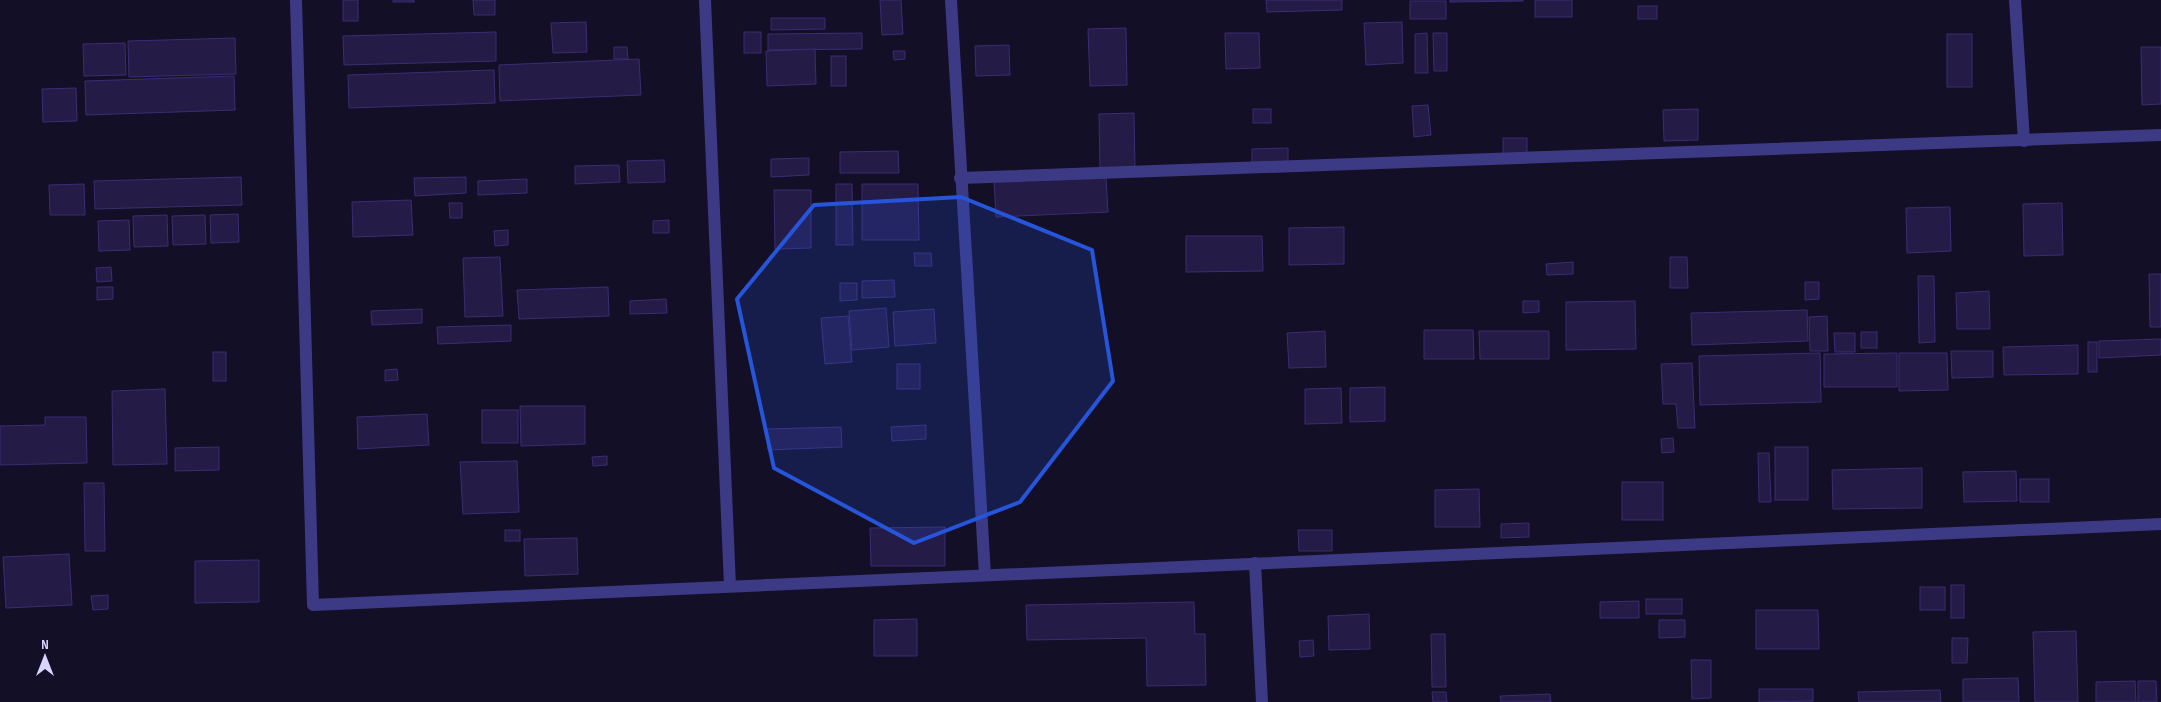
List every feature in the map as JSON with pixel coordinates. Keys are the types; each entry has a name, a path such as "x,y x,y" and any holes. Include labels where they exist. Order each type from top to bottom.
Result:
{"street":[{"path":"296,0 313,604 2161,524"},
{"path":"705,0 730,586"},
{"path":"951,0 960,178 985,575"},
{"path":"2015,0 2024,141"},
{"path":"960,178 2161,135"},
{"path":"1255,563 1262,702"}],"highlighted area":[{"path":"961,197 1092,250 1113,381 1020,502 914,543 774,468 737,299 814,205"}],"building":[{"path":"343,0 358,0 358,21 343,21"},
{"path":"393,0 414,0 414,2 393,2"},
{"path":"473,0 495,0 495,15 474,15"},
{"path":"880,0 901,0 903,34 882,35"},
{"path":"1266,0 1342,0 1342,10 1267,12"},
{"path":"1450,0 1523,0 1523,1 1450,2"},
{"path":"1535,0 1572,0 1572,17 1535,17"},
{"path":"1410,1 1446,1 1446,19 1410,19"},
{"path":"1638,6 1657,6 1657,19 1638,19"},
{"path":"771,18 825,18 825,29 771,30"},
{"path":"586,22 587,52 553,53 551,23"},
{"path":"1402,22 1403,63 1366,65 1364,23"},
{"path":"1126,28 1127,85 1090,86 1088,29"},
{"path":"496,32 496,61 344,65 343,36"},
{"path":"744,32 761,32 761,53 744,53"},
{"path":"862,33 862,49 768,50 768,34"},
{"path":"1225,33 1259,33 1260,68 1226,69"},
{"path":"1427,33 1428,73 1415,73 1415,34"},
{"path":"1433,33 1447,33 1447,71 1434,71"},
{"path":"1947,34 1972,34 1972,87 1947,87"},
{"path":"235,38 236,74 129,77 128,41"},
{"path":"125,43 126,75 84,76 83,44"},
{"path":"1009,45 1010,75 976,76 975,46"},
{"path":"614,47 627,47 628,59 614,59"},
{"path":"2141,47 2161,47 2161,104 2142,105"},
{"path":"815,49 816,84 767,86 766,51"},
{"path":"893,51 905,51 905,59 894,60"},
{"path":"831,56 846,56 846,86 831,86"},
{"path":"639,59 641,95 500,101 499,65"},
{"path":"494,70 495,103 349,108 348,75"},
{"path":"234,76 235,110 86,115 85,81"},
{"path":"76,88 77,121 43,122 42,89"},
{"path":"1428,105 1431,135 1414,137 1412,106"},
{"path":"1253,109 1271,109 1271,123 1253,123"},
{"path":"1698,109 1698,140 1664,141 1663,110"},
{"path":"1134,113 1135,168 1100,169 1099,114"},
{"path":"1503,138 1527,138 1527,155 1503,155"},
{"path":"1288,148 1288,162 1252,163 1252,149"},
{"path":"898,151 899,173 840,173 840,152"},
{"path":"809,158 809,175 771,177 771,159"},
{"path":"664,160 665,182 628,183 627,161"},
{"path":"619,165 620,182 575,184 575,166"},
{"path":"241,177 242,205 95,209 94,181"},
{"path":"466,177 466,193 415,196 414,178"},
{"path":"1106,177 1108,212 996,217 994,182"},
{"path":"527,179 527,193 478,195 478,181"},
{"path":"84,184 85,215 50,215 49,185"},
{"path":"836,184 852,184 853,245 836,245"},
{"path":"862,184 918,184 919,240 862,240"},
{"path":"774,190 811,190 811,248 775,249"},
{"path":"411,200 413,235 353,237 352,202"},
{"path":"449,203 462,203 462,218 450,218"},
{"path":"2062,203 2063,255 2024,256 2023,204"},
{"path":"1950,207 1951,251 1907,253 1906,208"},
{"path":"238,214 239,242 211,243 210,215"},
{"path":"167,215 168,246 134,247 133,216"},
{"path":"205,215 206,244 173,245 172,216"},
{"path":"129,220 130,250 99,251 98,221"},
{"path":"669,220 669,233 653,233 653,221"},
{"path":"1344,227 1344,264 1289,265 1289,228"},
{"path":"508,230 508,245 495,246 494,231"},
{"path":"1186,236 1262,236 1263,271 1186,272"},
{"path":"914,253 931,253 932,266 915,266"},
{"path":"500,257 503,316 465,317 463,258"},
{"path":"1670,257 1687,257 1688,288 1670,288"},
{"path":"1573,262 1573,274 1547,275 1546,264"},
{"path":"111,267 112,281 97,282 96,268"},
{"path":"2149,274 2161,274 2161,327 2150,327"},
{"path":"1918,276 1934,276 1935,342 1919,343"},
{"path":"894,280 895,297 862,298 862,281"},
{"path":"1805,282 1819,282 1819,299 1805,300"},
{"path":"840,283 857,283 857,300 840,301"},
{"path":"97,287 113,287 113,299 97,300"},
{"path":"608,287 609,316 519,319 517,290"},
{"path":"1989,291 1990,329 1957,329 1956,293"},
{"path":"666,299 667,313 630,314 630,301"},
{"path":"1523,301 1539,301 1539,312 1523,313"},
{"path":"1635,301 1636,349 1566,350 1566,302"},
{"path":"886,308 889,347 852,350 849,311"},
{"path":"422,309 422,323 372,325 371,311"},
{"path":"934,309 936,343 895,346 893,312"},
{"path":"1807,310 1808,341 1692,345 1691,313"},
{"path":"848,316 852,362 825,364 821,318"},
{"path":"1827,316 1828,351 1810,351 1809,317"},
{"path":"511,325 511,341 438,344 437,327"},
{"path":"1424,330 1473,330 1474,359 1424,359"},
{"path":"1325,331 1326,367 1289,368 1287,333"},
{"path":"1479,331 1549,331 1549,359 1480,359"},
{"path":"1861,332 1877,332 1877,348 1861,348"},
{"path":"1834,333 1855,333 1855,352 1835,352"},
{"path":"2161,339 2161,355 2099,358 2099,341"},
{"path":"2088,342 2097,342 2097,372 2088,372"},
{"path":"2078,345 2078,374 2004,375 2003,347"},
{"path":"1951,351 1993,351 1993,377 1952,378"},
{"path":"213,352 226,352 226,381 213,381"},
{"path":"1820,353 1821,402 1700,405 1699,356"},
{"path":"1897,353 1897,387 1824,387 1824,354"},
{"path":"1899,353 1947,353 1948,390 1899,391"},
{"path":"1692,363 1695,428 1678,428 1676,404 1663,404 1661,364"},
{"path":"897,364 920,364 920,389 897,389"},
{"path":"397,369 398,380 385,381 385,370"},
{"path":"1385,387 1385,421 1350,422 1350,388"},
{"path":"1341,388 1342,423 1305,424 1305,389"},
{"path":"165,389 167,464 113,465 112,391"},
{"path":"520,406 585,406 585,444 521,446"},
{"path":"482,410 518,410 518,443 482,443"},
{"path":"427,414 429,445 358,449 357,417"},
{"path":"45,417 86,417 87,463 0,465 0,426 45,425"},
{"path":"926,425 926,439 892,441 891,427"},
{"path":"841,427 842,447 768,450 767,429"},
{"path":"1673,438 1674,452 1662,453 1661,439"},
{"path":"219,447 219,470 175,471 175,448"},
{"path":"1775,447 1808,447 1808,500 1775,500"},
{"path":"1758,453 1769,453 1771,502 1759,502"},
{"path":"607,456 607,465 593,466 592,457"},
{"path":"517,461 519,512 463,514 460,462"},
{"path":"1922,468 1922,508 1833,509 1832,470"},
{"path":"2016,471 2017,501 1964,502 1963,472"},
{"path":"2020,479 2049,479 2049,502 2020,502"},
{"path":"1622,482 1663,482 1663,520 1622,520"},
{"path":"84,483 104,483 105,551 85,551"},
{"path":"1479,489 1480,527 1435,527 1435,490"},
{"path":"1529,523 1529,537 1501,538 1501,524"},
{"path":"945,527 945,566 871,566 870,528"},
{"path":"505,530 520,530 520,541 505,541"},
{"path":"1298,530 1332,530 1332,551 1299,551"},
{"path":"577,538 578,574 525,576 524,539"},
{"path":"69,554 72,605 6,608 3,557"},
{"path":"259,560 259,602 195,603 195,561"},
{"path":"1951,585 1964,585 1964,618 1951,618"},
{"path":"1920,587 1945,587 1945,610 1920,610"},
{"path":"108,595 108,609 93,610 91,596"},
{"path":"1646,599 1682,599 1682,614 1646,614"},
{"path":"1639,601 1639,618 1600,618 1600,602"},
{"path":"1194,602 1195,634 1205,634 1206,685 1147,686 1146,638 1027,640 1026,605"},
{"path":"1756,610 1818,610 1819,649 1756,649"},
{"path":"1369,614 1370,649 1329,650 1328,616"},
{"path":"917,619 917,656 874,656 874,620"},
{"path":"1659,620 1685,620 1685,637 1659,638"},
{"path":"2076,631 2078,702 2035,702 2033,632"},
{"path":"1431,634 1445,634 1446,687 1432,687"},
{"path":"1952,638 1968,638 1967,663 1952,663"},
{"path":"1313,640 1314,656 1300,657 1299,641"},
{"path":"1691,660 1711,660 1711,698 1692,699"},
{"path":"2018,678 2019,702 1963,702 1963,679"},
{"path":"2135,681 2136,702 2096,702 2096,682"},
{"path":"2138,681 2156,681 2157,702 2138,702"},
{"path":"1759,689 1813,689 1813,701 1759,702"},
{"path":"1940,690 1941,702 1859,702 1858,692"},
{"path":"1432,692 1446,692 1447,702 1433,702"},
{"path":"1550,694 1551,702 1501,702 1500,696"}]}
